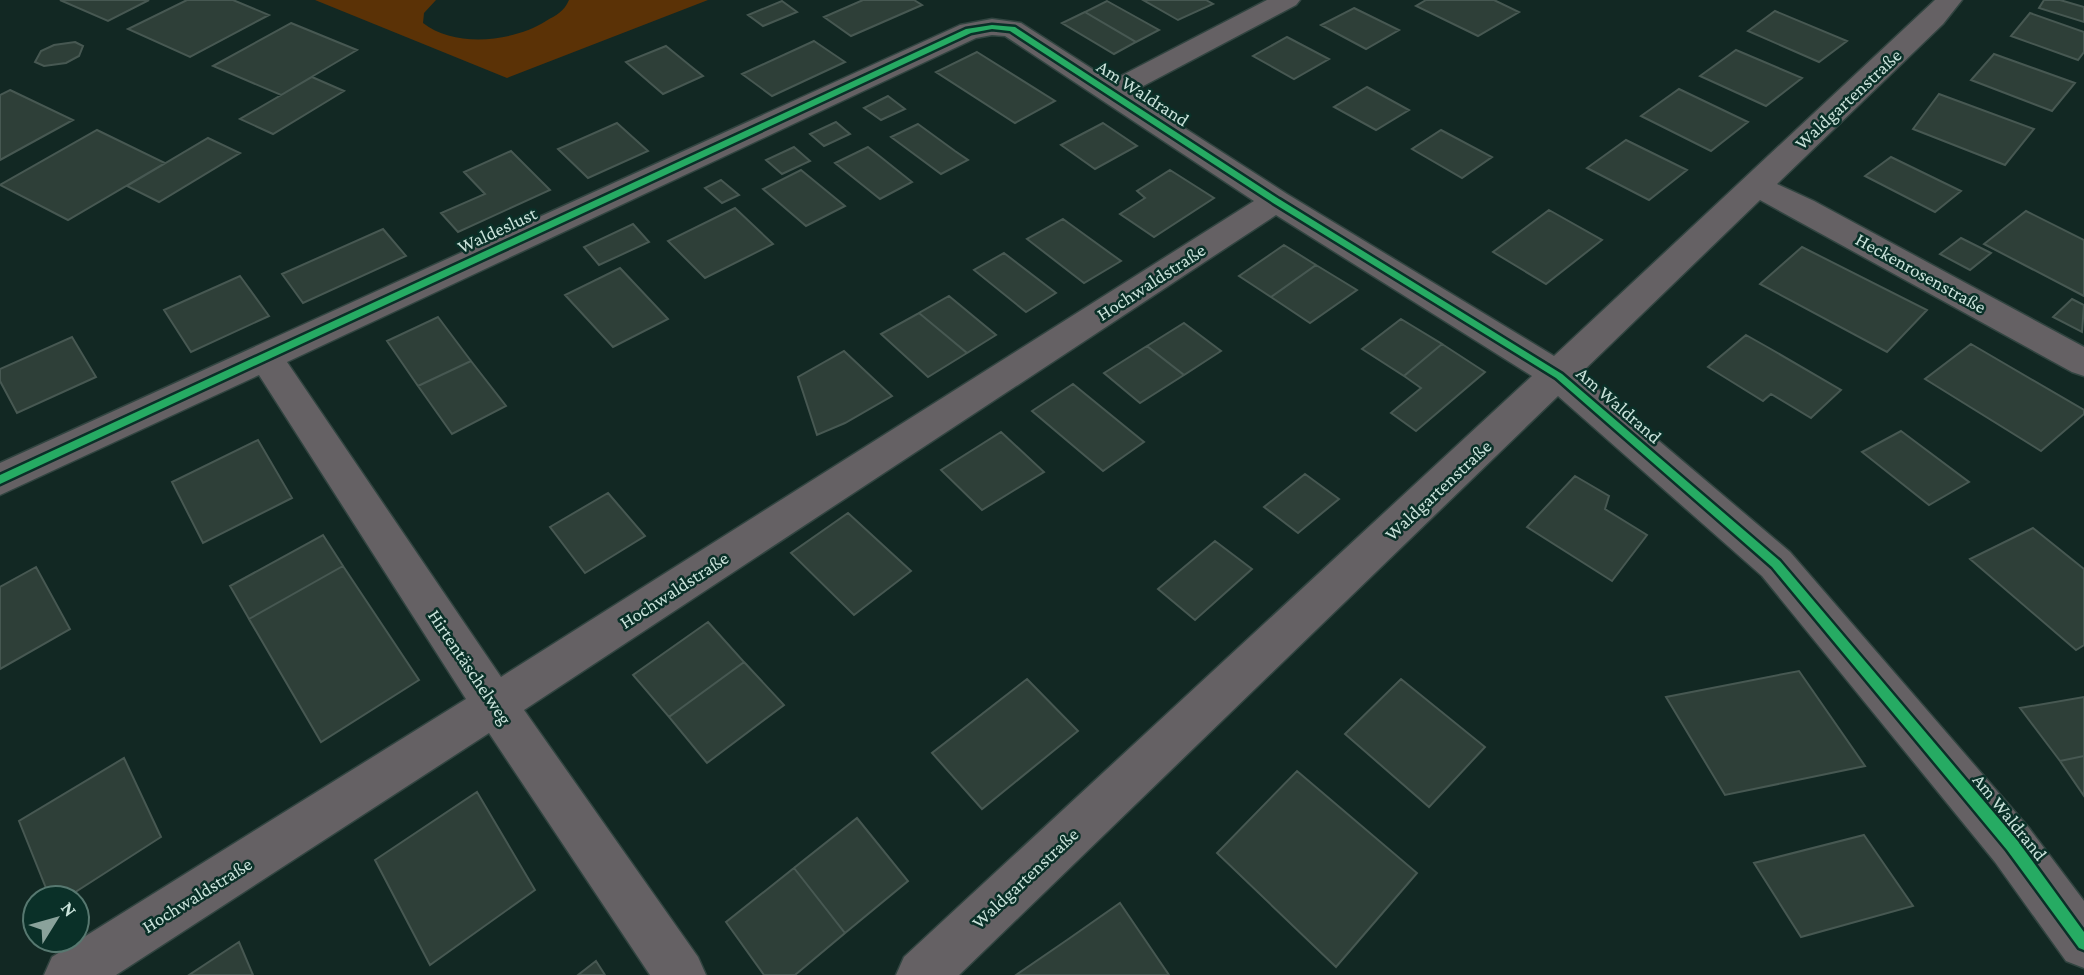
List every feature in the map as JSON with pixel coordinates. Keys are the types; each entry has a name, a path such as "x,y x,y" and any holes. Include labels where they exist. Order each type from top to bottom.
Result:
{"street":[{"path":"1110,93 1287,0"},
{"name":"Waldgartenstraße","path":"922,975 1559,376 1934,18 1949,0"},
{"name":"Waldeslust","path":"0,480 969,31 992,27 1012,29"},
{"name":"Am Waldrand","path":"1012,29 1276,201 1559,376 1776,564 2012,845 2084,943"},
{"name":"Heckenrosenstraße","path":"1755,186 1803,208 2084,363"},
{"name":"Hochwaldstraße","path":"70,975 495,705 1276,201"},
{"name":"Hirtentäschelweg","path":"265,356 495,705 680,975"}],"shaded area":[{"path":"315,0 436,0 424,13 423,23 451,36 484,39 517,34 533,28 559,13 569,0 708,0 507,78"}],"building":[{"path":"60,0 149,0 108,21"},
{"path":"187,0 233,0 269,15 190,57 128,29"},
{"path":"863,0 914,0 922,5 851,36 824,17"},
{"path":"1143,0 1206,0 1213,4 1178,20"},
{"path":"1426,0 1494,0 1519,12 1478,36 1416,6"},
{"path":"2044,0 2060,0 2084,7 2084,22 2039,8"},
{"path":"782,1 797,12 763,26 748,15"},
{"path":"1107,1 1159,30 1136,42 1085,12"},
{"path":"1354,8 1399,30 1366,49 1321,25"},
{"path":"1775,11 1847,41 1819,62 1748,31"},
{"path":"1085,12 1136,42 1114,54 1062,23"},
{"path":"2030,13 2084,32 2084,52 2078,60 2011,36"},
{"path":"291,23 357,50 281,95 213,66"},
{"path":"1287,37 1329,59 1294,79 1253,56"},
{"path":"814,41 845,62 772,96 742,74"},
{"path":"75,42 83,46 79,56 66,63 44,66 35,62 41,51 54,45"},
{"path":"666,46 703,76 663,94 626,62"},
{"path":"1736,50 1802,78 1766,106 1700,76"},
{"path":"977,52 1055,101 1015,123 936,72"},
{"path":"1994,54 2075,83 2052,111 1971,80"},
{"path":"312,77 344,91 273,134 240,119"},
{"path":"1367,87 1409,110 1376,130 1334,107"},
{"path":"1679,89 1748,122 1711,151 1641,116"},
{"path":"10,90 73,120 0,160 0,95"},
{"path":"1939,94 2034,129 2005,165 1913,129"},
{"path":"888,96 905,109 881,120 864,108"},
{"path":"836,122 850,134 824,146 810,134"},
{"path":"617,123 648,151 588,178 558,149"},
{"path":"1103,123 1137,146 1095,169 1061,145"},
{"path":"918,124 968,160 941,174 891,137"},
{"path":"97,130 165,163 68,220 0,185"},
{"path":"1441,130 1492,157 1462,178 1412,149"},
{"path":"208,138 240,153 159,202 127,186"},
{"path":"1626,140 1687,170 1649,200 1587,168"},
{"path":"794,147 810,161 782,174 766,160"},
{"path":"868,147 912,182 880,199 835,163"},
{"path":"511,151 550,190 458,232 441,213 485,194 464,172"},
{"path":"1891,157 1961,191 1935,212 1865,176"},
{"path":"801,170 845,206 806,226 763,189"},
{"path":"1170,170 1214,198 1154,237 1120,214 1145,198 1137,191"},
{"path":"721,180 739,195 722,203 705,188"},
{"path":"735,208 773,244 705,278 668,241"},
{"path":"1549,210 1602,240 1546,284 1493,252"},
{"path":"2026,211 2084,240 2084,296 1984,244"},
{"path":"1063,219 1121,261 1084,283 1027,239"},
{"path":"633,224 649,242 599,265 584,247"},
{"path":"383,229 406,256 303,303 282,274"},
{"path":"1961,238 1991,253 1970,270 1940,254"},
{"path":"1284,245 1316,265 1271,297 1239,276"},
{"path":"1802,247 1927,310 1887,352 1760,284"},
{"path":"1004,253 1056,293 1026,312 974,270"},
{"path":"1316,265 1357,290 1310,323 1271,297"},
{"path":"620,268 668,319 613,347 565,295"},
{"path":"240,276 269,316 191,352 164,310"},
{"path":"949,296 996,335 967,353 919,313"},
{"path":"2072,299 2084,305 2082,332 2053,317"},
{"path":"919,313 967,353 928,377 881,334"},
{"path":"438,317 471,361 418,386 387,341"},
{"path":"1401,319 1442,344 1404,376 1362,349"},
{"path":"1184,323 1221,351 1184,375 1147,346"},
{"path":"1746,335 1841,390 1811,418 1771,394 1763,401 1708,367"},
{"path":"72,337 96,377 17,413 0,381 0,369"},
{"path":"1442,344 1485,372 1416,431 1391,413 1421,388 1404,376"},
{"path":"1971,344 2084,410 2084,414 2041,451 1925,379"},
{"path":"1147,346 1184,375 1140,403 1104,373"},
{"path":"844,351 892,396 845,423 817,435 798,377"},
{"path":"471,361 506,406 452,434 418,386"},
{"path":"1073,384 1144,442 1103,471 1032,411"},
{"path":"1901,431 1969,482 1929,505 1862,452"},
{"path":"1001,432 1044,472 982,510 941,470"},
{"path":"258,440 292,498 203,543 172,482"},
{"path":"1305,474 1339,499 1298,533 1264,507"},
{"path":"1575,476 1609,496 1605,509 1647,535 1612,581 1527,527"},
{"path":"608,493 645,536 585,573 550,527"},
{"path":"848,513 911,571 854,615 791,553"},
{"path":"2033,528 2084,569 2084,645 2076,650 1970,559"},
{"path":"323,535 343,566 249,619 230,586"},
{"path":"1215,541 1252,569 1195,620 1158,589"},
{"path":"343,566 419,680 321,742 249,619"},
{"path":"36,567 70,629 0,669 0,587"},
{"path":"708,622 744,662 669,717 633,675"},
{"path":"744,662 784,705 707,763 669,717"},
{"path":"1799,671 1865,766 1725,795 1666,697"},
{"path":"1027,679 1078,731 982,809 932,753"},
{"path":"1401,679 1485,747 1429,807 1345,734"},
{"path":"2084,697 2084,756 2060,761 2020,708"},
{"path":"2084,756 2084,796 2060,761"},
{"path":"124,758 161,837 88,884 44,884 19,821"},
{"path":"1297,771 1417,873 1336,967 1217,853"},
{"path":"477,792 535,890 430,965 375,860"},
{"path":"857,818 908,881 845,933 794,868"},
{"path":"1864,835 1913,906 1801,937 1754,863"},
{"path":"794,868 845,933 795,975 764,975 726,922"},
{"path":"1120,903 1169,975 1016,975 1067,940"},
{"path":"239,942 253,975 189,975"},
{"path":"596,961 605,975 578,975"}],"cycle path":[{"path":"0,480 969,31 992,27 1012,29 1276,201 1559,376 1776,564 2012,845 2084,943"}]}
